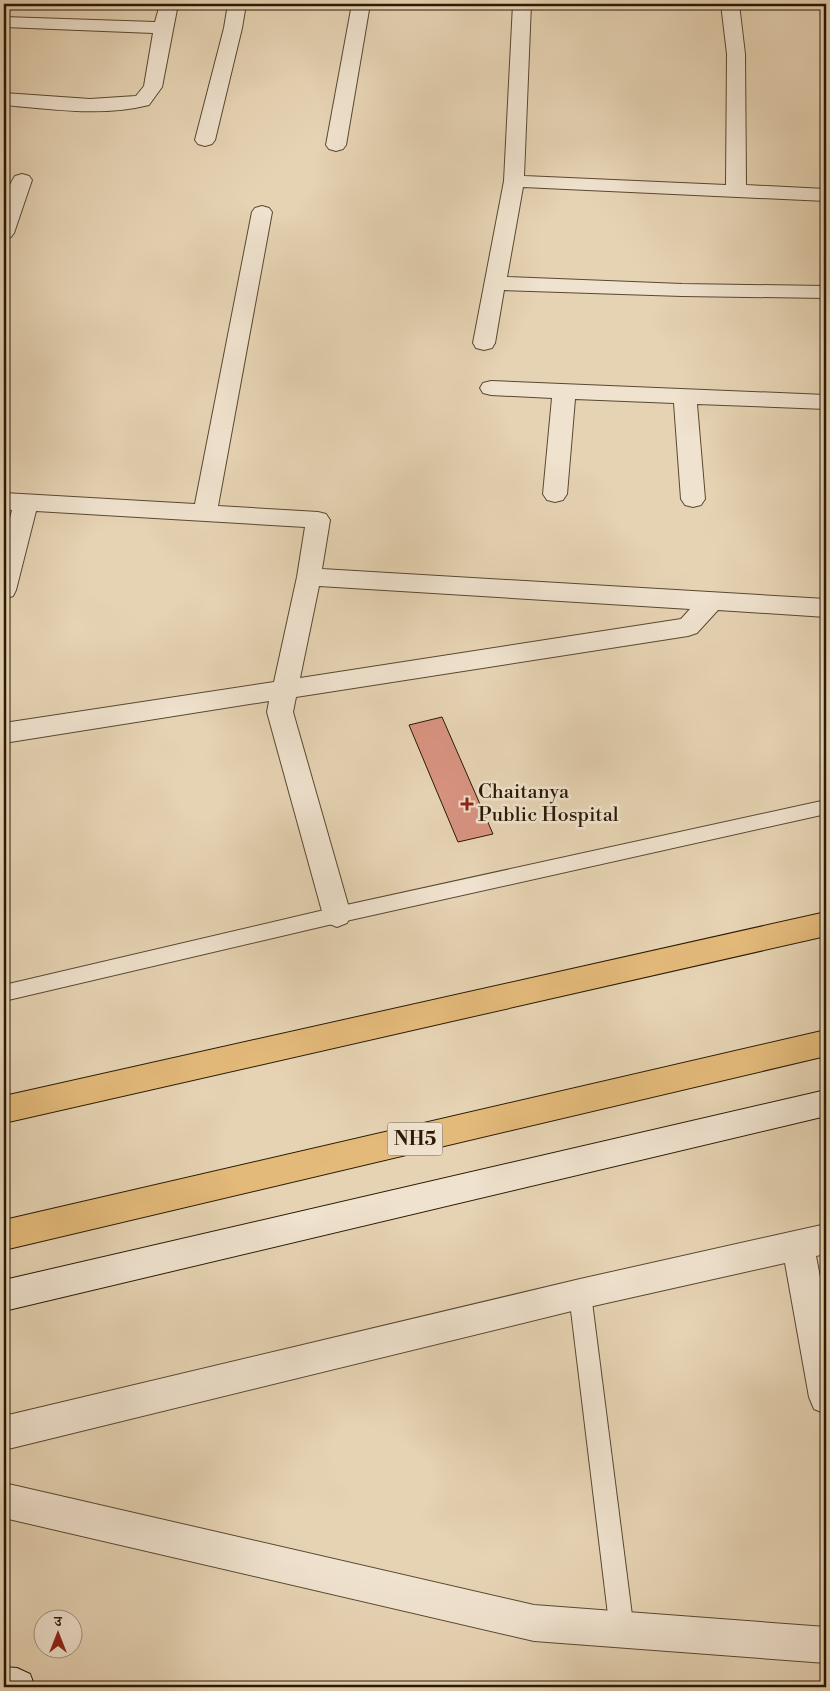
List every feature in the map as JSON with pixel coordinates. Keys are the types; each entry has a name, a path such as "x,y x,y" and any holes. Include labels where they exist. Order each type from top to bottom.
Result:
{"highway":[{"path":"4,1110 826,924"},
{"name":"NH5","path":"4,1235 826,1043"}],"street":[{"path":"4,99 80,104 126,104 142,101 153,87 169,4"},
{"path":"204,140 233,28 237,4"},
{"path":"336,145 361,4"},
{"path":"484,343 514,182 522,4"},
{"path":"730,4 736,54 736,191"},
{"path":"4,22 163,28"},
{"path":"4,233 22,180"},
{"path":"514,182 826,195"},
{"path":"205,513 262,212"},
{"path":"495,283 682,290 826,292"},
{"path":"492,388 826,402"},
{"path":"555,494 564,392"},
{"path":"685,397 693,499"},
{"path":"4,590 15,501 318,520 309,577 280,712 337,916"},
{"path":"309,577 826,608"},
{"path":"4,733 688,627 712,601"},
{"path":"4,1296 826,1103"},
{"path":"4,1433 580,1294 812,1242 826,1397"},
{"path":"4,1500 534,1623 826,1645"},
{"path":"4,1685 17,1687"}],"lane":[{"path":"4,993 826,806"},
{"path":"580,1294 622,1631"}],"building":[{"path":"442,717 493,834 458,842 409,725"}],"place":[{"name":"Chaitanya Public Hospital","path":"467,804"}]}
